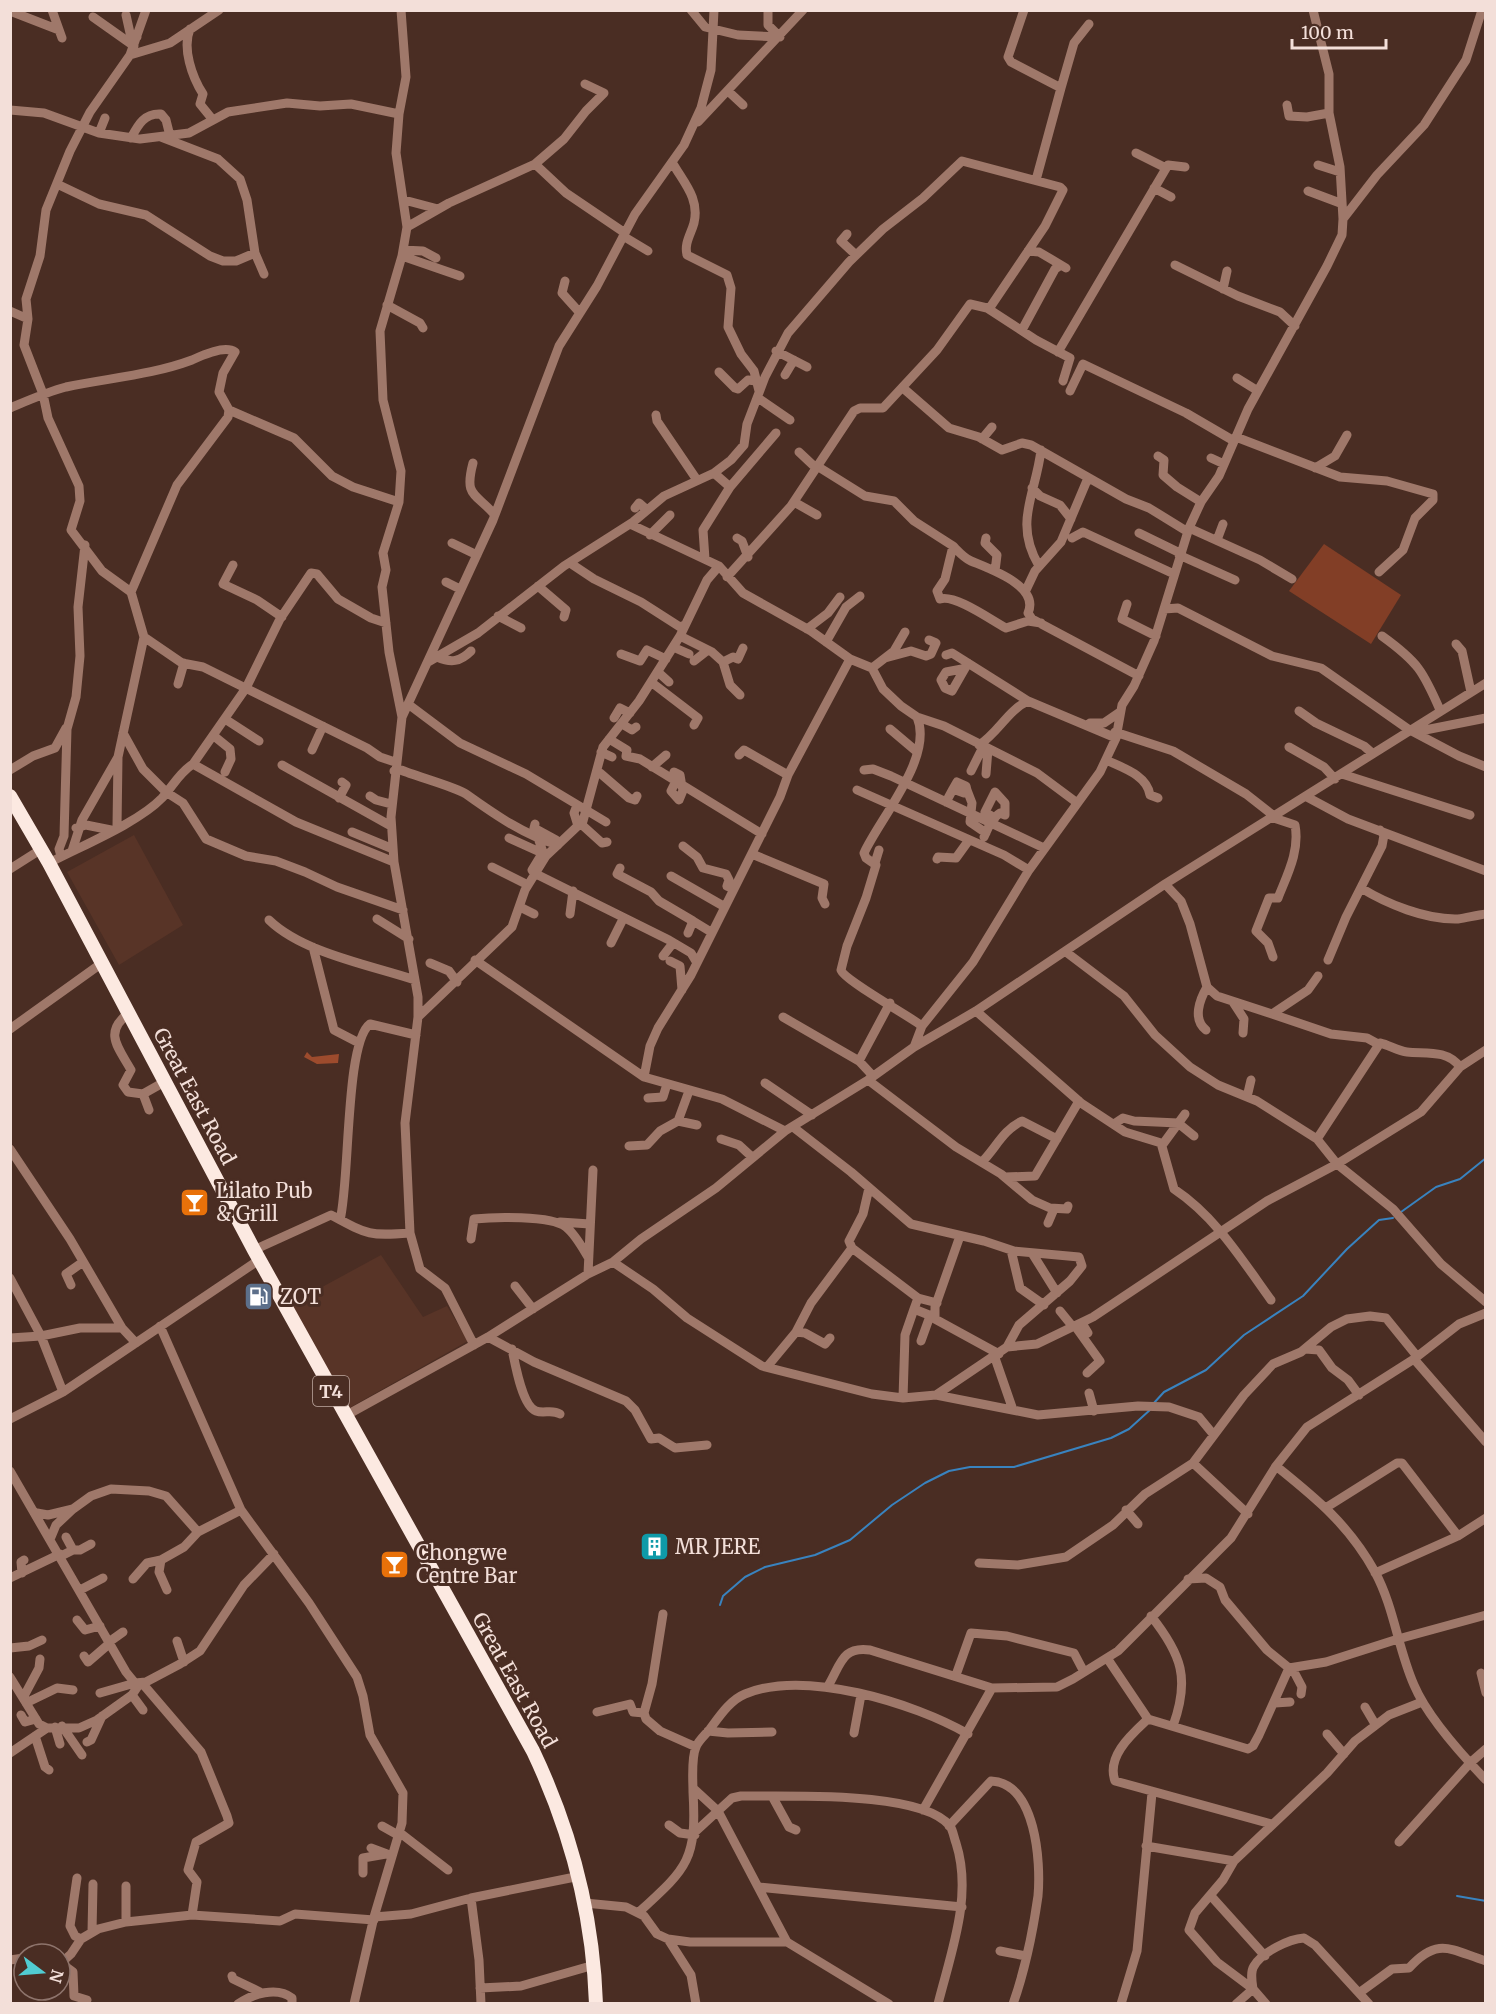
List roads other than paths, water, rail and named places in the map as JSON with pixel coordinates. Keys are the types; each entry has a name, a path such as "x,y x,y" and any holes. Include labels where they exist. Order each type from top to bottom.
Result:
{"highway":[{"name":"Great East Road","path":"10,796 40,850 55,860 102,963 256,1255 533,1750 561,1814 580,1876 594,1965 596,2004"}],"street":[{"path":"114,828 118,757 132,703 144,637 131,592 102,571 85,544 71,530 80,501 79,486 48,418 43,394 24,345 28,319 26,299 40,256 46,210 80,128 130,56 146,10"},
{"path":"130,56 170,43 219,10"},
{"path":"401,10 406,77 399,114 396,153 407,227 403,253 380,331 383,400 401,471 399,502 383,553 386,623 402,717"},
{"path":"691,10 705,27 713,27 738,35 780,37"},
{"path":"474,1345 445,1288 420,1269 410,1233 405,1123 418,1017 415,980 394,862 391,826 391,804 402,717 495,515 524,444 551,364 624,235 692,129 708,84 714,10"},
{"path":"768,10 768,25 780,37"},
{"path":"692,129 803,10"},
{"path":"1024,10 1008,57 1011,62 1061,88"},
{"path":"914,1047 922,1026 973,962 1029,870 1076,802 1091,788 1107,760 1116,735 1120,712 1156,636 1180,554 1201,502 1224,464 1258,391 1342,235 1340,172 1329,113 1329,74 1313,10"},
{"path":"1343,219 1377,175 1424,125 1466,60 1482,10"},
{"path":"10,11 46,25 61,34 52,12"},
{"path":"46,25 52,12"},
{"path":"126,15 130,33 135,41"},
{"path":"93,17 135,41"},
{"path":"1036,180 1074,43 1089,24"},
{"path":"190,29 187,37 193,78 203,94 200,104 213,120"},
{"path":"407,227 438,209 535,164 564,139 604,93 585,84"},
{"path":"728,91 743,105"},
{"path":"10,110 44,113 80,128 131,138 189,133 239,110 287,103 320,106 351,104 399,114"},
{"path":"1287,105 1289,116 1307,117 1329,113"},
{"path":"131,138 143,118 154,114 161,114 166,120 165,136"},
{"path":"99,133 105,118"},
{"path":"165,136 224,163 240,179 247,200 255,253 264,274"},
{"path":"1136,153 1166,168"},
{"path":"428,662 477,633 570,562 630,524 664,496 714,472 744,445 747,424 776,351 820,294 856,255 883,229 923,198 962,161 1036,180 1063,190 1046,226 987,308"},
{"path":"672,162 689,187 695,204 695,221 685,247 687,255 727,275 731,288 728,327 741,354 754,371 759,394 790,420"},
{"path":"535,164 566,193 648,251"},
{"path":"1058,352 1168,165 1180,164 1185,167"},
{"path":"1318,165 1340,172"},
{"path":"57,184 99,204 146,214 210,256 223,261 236,261 255,253"},
{"path":"1154,188 1171,197"},
{"path":"1308,191 1340,203"},
{"path":"404,200 438,209"},
{"path":"847,234 841,241 856,255"},
{"path":"403,253 423,251 436,258"},
{"path":"1022,330 1047,282 1064,267 1039,252 1028,251"},
{"path":"403,253 460,276"},
{"path":"1175,265 1223,289 1280,312 1295,326"},
{"path":"1223,289 1227,271"},
{"path":"565,281 562,293 580,313"},
{"path":"727,577 748,557 794,502 854,411 860,408 883,408 943,343 970,304 987,308 1070,358 1063,381"},
{"path":"387,305 420,323 423,328"},
{"path":"10,311 28,319"},
{"path":"10,408 43,394 137,375 230,349 235,351 234,358 223,373 219,392 229,410 294,438 332,476 353,487 399,502"},
{"path":"776,351 807,368"},
{"path":"785,375 794,360"},
{"path":"1070,391 1083,364 1138,388 1235,439 1340,477 1387,481 1433,494 1433,500 1415,518 1403,549 1379,572"},
{"path":"719,372 738,389 748,380 756,381"},
{"path":"1237,378 1258,391"},
{"path":"903,388 949,428 982,439 1002,450 1022,443 1041,450 1126,499 1149,508 1189,530 1260,560 1292,579"},
{"path":"131,592 177,485 222,429 229,410"},
{"path":"656,415 657,421 697,480"},
{"path":"982,439 992,427"},
{"path":"705,559 703,530 730,487 776,433"},
{"path":"1315,468 1335,456 1347,435"},
{"path":"1039,566 1029,548 1027,505 1041,450"},
{"path":"799,452 816,467 865,496 894,501 914,521 952,546 969,561 995,571 1026,590 1032,605 1028,613 1041,623 1139,676"},
{"path":"1158,456 1164,460 1164,474 1176,487 1201,502"},
{"path":"1211,458 1224,464"},
{"path":"473,463 467,484 495,515"},
{"path":"714,472 730,487"},
{"path":"1026,590 1039,566 1061,542 1088,478"},
{"path":"1032,488 1040,496 1060,505 1071,519"},
{"path":"794,502 817,515"},
{"path":"635,508 639,503 647,510"},
{"path":"650,534 670,515"},
{"path":"630,524 719,566 727,577 750,597 807,629 850,659 872,668 883,689 917,717 944,726 1038,773 1076,802"},
{"path":"1217,540 1223,524"},
{"path":"1072,538 1083,532 1174,574"},
{"path":"1139,533 1234,580"},
{"path":"737,538 742,541 748,557"},
{"path":"986,538 985,543 997,555 995,571"},
{"path":"452,543 477,555"},
{"path":"10,770 33,756 55,748 68,725 76,698 80,656 78,607 85,544"},
{"path":"952,546 945,579 937,591 940,599 946,597 963,604 1006,628 1028,621 1041,623"},
{"path":"570,562 594,579 641,602 680,627 685,625"},
{"path":"233,565 223,584 257,600 282,617"},
{"path":"418,1017 512,927 543,853 560,843 579,825 586,811 601,752 618,721 630,713 658,672 680,636 699,593 719,566"},
{"path":"55,860 141,813 166,792 182,771 193,764 246,688 282,617 314,572 338,599 370,618 386,623"},
{"path":"446,582 460,590"},
{"path":"538,586 566,610 564,617"},
{"path":"826,642 846,607 860,596"},
{"path":"807,629 828,613 840,597"},
{"path":"1127,604 1122,618 1156,636"},
{"path":"1164,609 1178,608 1272,656 1321,668 1412,731 1485,767"},
{"path":"498,616 521,628"},
{"path":"872,668 894,651 905,632"},
{"path":"680,636 708,650 723,662 730,685 740,695"},
{"path":"1383,636 1405,653 1423,672 1440,710"},
{"path":"144,637 184,663 202,667 323,726 367,748 400,770 465,793 481,807 538,838 560,843"},
{"path":"885,658 911,651 926,656 931,654 936,643 928,640"},
{"path":"1456,644 1462,651 1471,692"},
{"path":"673,647 692,658 708,650"},
{"path":"723,662 733,657 738,659 743,648"},
{"path":"621,654 640,661 647,650 666,659"},
{"path":"437,657 448,662 460,660 471,651"},
{"path":"946,655 952,653 965,666 1028,701 1116,735 1173,751 1246,794 1272,816 1295,825 1297,832 1290,870 1278,898 1269,898 1256,931 1268,943 1273,957"},
{"path":"644,1077 650,1046 696,965 780,797 788,775 850,659"},
{"path":"178,684 184,663"},
{"path":"658,672 669,682"},
{"path":"651,682 699,718 694,725"},
{"path":"345,1416 489,1337 588,1274 613,1262 641,1239 716,1188 789,1129 871,1078 914,1047 976,1011 1165,884 1272,816 1307,797 1372,753 1412,731 1440,710 1485,683"},
{"path":"971,771 983,747 1017,707 1028,701"},
{"path":"408,704 460,742 526,774 606,822"},
{"path":"1083,722 1084,711"},
{"path":"1299,711 1316,723 1364,746 1372,753"},
{"path":"1083,722 1104,723 1120,712"},
{"path":"875,863 864,856 869,834 893,805 907,783 920,730 917,717"},
{"path":"1412,731 1485,718"},
{"path":"225,719 259,741"},
{"path":"618,721 632,730 636,727"},
{"path":"55,860 64,836 68,725"},
{"path":"312,750 323,726"},
{"path":"890,729 916,751"},
{"path":"123,733 143,769 166,792 183,803 206,839 246,856 276,861 337,887 402,910"},
{"path":"214,736 230,749 231,759 225,772"},
{"path":"609,739 627,750 626,756 640,759 762,834"},
{"path":"983,747 986,774"},
{"path":"1289,747 1339,776 1470,815"},
{"path":"740,755 744,750 788,775"},
{"path":"601,752 612,757"},
{"path":"652,767 666,754"},
{"path":"72,851 79,827 118,757"},
{"path":"1107,760 1141,778 1149,788 1150,795 1158,798"},
{"path":"193,764 296,822 394,862"},
{"path":"282,765 391,826"},
{"path":"864,770 873,769 907,783 972,814 993,821 1044,848"},
{"path":"674,772 680,775 681,786"},
{"path":"597,773 613,776"},
{"path":"597,773 628,798 635,800 637,796"},
{"path":"339,798 346,784 342,782"},
{"path":"946,802 953,789 964,793 967,790 972,803 972,825 985,835 993,821"},
{"path":"857,790 1004,855 1029,870"},
{"path":"370,796 375,800 391,804"},
{"path":"1307,797 1348,819 1485,871"},
{"path":"577,806 574,813 579,825 602,843 607,842"},
{"path":"535,824 534,828 560,843"},
{"path":"64,836 86,825 114,828"},
{"path":"1328,960 1382,846 1384,835 1380,830"},
{"path":"352,832 393,849"},
{"path":"510,838 543,853"},
{"path":"538,838 543,853"},
{"path":"937,860 938,856 956,858 969,840"},
{"path":"683,846 697,857 704,868 726,874 729,880 727,886 734,890"},
{"path":"10,869 40,850"},
{"path":"879,850 841,970 849,981 890,1004 922,1026"},
{"path":"752,854 824,884 822,898 825,904"},
{"path":"492,867 528,885"},
{"path":"621,868 617,874 651,892 676,913 692,919 711,932"},
{"path":"534,873 573,891 623,919 671,952 680,966 682,990"},
{"path":"671,876 725,907"},
{"path":"1165,884 1181,902 1190,924 1205,990 1198,1006 1199,1021 1206,1030"},
{"path":"1361,888 1391,904 1433,916 1458,919 1485,914"},
{"path":"570,914 573,891"},
{"path":"676,900 676,913"},
{"path":"520,908 534,914"},
{"path":"602,921 607,910"},
{"path":"377,919 409,939"},
{"path":"611,943 623,919"},
{"path":"688,933 692,919"},
{"path":"269,920 290,936 313,947 415,980"},
{"path":"313,947 334,1030 359,1043"},
{"path":"671,952 691,953 696,965"},
{"path":"1066,952 1124,996 1155,1035 1190,1067 1218,1085 1247,1096 1317,1139 1337,1164 1393,1209 1441,1264 1485,1302"},
{"path":"475,960 644,1077 722,1099 789,1129 869,1188 911,1224 1011,1250 1079,1257 1082,1261 1078,1272 1044,1305 1019,1325 1000,1353 1013,1410"},
{"path":"10,1029 102,963"},
{"path":"430,963 449,971 457,982"},
{"path":"680,966 696,965"},
{"path":"1272,1014 1308,990 1318,976"},
{"path":"1205,990 1331,1034 1367,1038 1378,1044 1386,1044 1406,1052 1430,1052 1456,1062 1460,1067"},
{"path":"1238,1000 1244,1019 1243,1033"},
{"path":"859,1061 890,1004"},
{"path":"1244,1019 1256,1009"},
{"path":"976,1011 1079,1101 1125,1132 1163,1144"},
{"path":"129,1013 118,1021 114,1029 115,1042 131,1070 123,1085 128,1092 143,1095 166,1081"},
{"path":"783,1017 859,1061 871,1078 949,1142 1005,1177 1032,1200 1054,1209 1067,1209 1068,1206"},
{"path":"340,1220 344,1205 353,1068 365,1027 370,1024 416,1035"},
{"path":"1317,1139 1378,1044"},
{"path":"936,1395 1000,1353 1037,1344 1122,1300 1221,1230 1267,1201 1337,1164 1421,1112 1460,1067 1485,1050"},
{"path":"1247,1096 1251,1080"},
{"path":"765,1083 812,1115"},
{"path":"648,1098 663,1097 667,1084"},
{"path":"678,1121 689,1091"},
{"path":"143,1095 149,1110"},
{"path":"1005,1177 1035,1176 1079,1101"},
{"path":"1185,1114 1163,1144 1174,1189 1192,1200 1221,1230 1271,1300"},
{"path":"1114,1124 1123,1118 1134,1121 1178,1123 1194,1136"},
{"path":"629,1147 646,1146 660,1131 678,1121 698,1125"},
{"path":"982,1162 1001,1137 1012,1126 1022,1121 1057,1139"},
{"path":"721,1139 739,1145 752,1157"},
{"path":"10,1149 83,1262 122,1328 136,1343"},
{"path":"588,1274 593,1170"},
{"path":"869,1188 868,1201 849,1241 852,1248 918,1298 937,1303"},
{"path":"1048,1223 1054,1209"},
{"path":"10,1419 63,1392 160,1326 256,1255 324,1217 331,1215 363,1232 377,1236 410,1233"},
{"path":"471,1239 474,1219 489,1217 591,1224"},
{"path":"554,1222 566,1227 588,1257"},
{"path":"921,1341 960,1236"},
{"path":"767,1367 796,1332 812,1303 852,1248"},
{"path":"1011,1250 1020,1288 1044,1305"},
{"path":"1032,1252 1057,1293"},
{"path":"71,1285 66,1274 83,1262"},
{"path":"613,1262 687,1318 767,1367 872,1394 903,1398 936,1395 1038,1415 1138,1406 1169,1407 1199,1418 1213,1434"},
{"path":"10,1278 14,1295 41,1336 63,1392"},
{"path":"515,1286 533,1309"},
{"path":"903,1398 905,1335 918,1298"},
{"path":"914,1309 932,1316 948,1328 1000,1353"},
{"path":"1060,1311 1088,1333"},
{"path":"828,1686 846,1654 852,1649 870,1650 992,1688 1057,1687 1084,1672 1107,1658 1231,1538 1276,1466 1307,1427 1359,1395 1460,1324 1485,1313"},
{"path":"979,1563 1018,1565 1066,1557 1113,1525 1126,1510 1172,1475 1193,1463 1213,1434 1273,1364 1304,1349 1331,1327 1347,1319 1378,1316 1386,1318 1485,1442"},
{"path":"1077,1325 1087,1344 1100,1361 1088,1373"},
{"path":"160,1326 241,1510 274,1554 357,1677 370,1735 403,1793 404,1808 399,1833 391,1853 354,2004"},
{"path":"10,1338 41,1336 80,1328 122,1328"},
{"path":"796,1332 805,1333 825,1344 830,1338"},
{"path":"489,1337 626,1401 635,1410 651,1438 659,1438 675,1448 707,1445"},
{"path":"1077,1348 1087,1344"},
{"path":"512,1349 524,1395 531,1408 537,1412 556,1411 560,1414"},
{"path":"1304,1349 1319,1350 1332,1368 1348,1380 1359,1395"},
{"path":"1089,1393 1094,1411"},
{"path":"1193,1463 1248,1514"},
{"path":"1327,1507 1397,1463 1402,1463 1458,1536"},
{"path":"1276,1466 1327,1507 1357,1543 1376,1573 1413,1685 1422,1702 1485,1780"},
{"path":"10,1470 51,1537 109,1642 139,1683 201,1752 229,1823 221,1830 196,1842 188,1870 197,1882 192,1915"},
{"path":"51,1537 56,1525 73,1509 91,1496 111,1489 159,1493 166,1496 198,1532"},
{"path":"21,1509 31,1504"},
{"path":"37,1513 48,1515 73,1509"},
{"path":"133,1579 147,1563 161,1560 184,1547 198,1532 241,1510"},
{"path":"1126,1510 1138,1524"},
{"path":"1376,1573 1458,1536 1485,1518"},
{"path":"66,1537 73,1550"},
{"path":"10,1578 91,1544"},
{"path":"10,1677 20,1698 39,1724 79,1728 102,1716 132,1695 139,1683 178,1651 200,1651 216,1619 274,1554"},
{"path":"22,1573 21,1562 24,1560"},
{"path":"161,1560 159,1572 167,1590"},
{"path":"80,1590 103,1578"},
{"path":"1188,1579 1206,1578 1220,1587 1225,1600 1267,1650 1291,1668 1302,1687 1301,1694"},
{"path":"663,1614 652,1684 644,1713 646,1719 660,1731 696,1747"},
{"path":"1291,1668 1326,1662 1485,1615"},
{"path":"1151,1616 1167,1637 1181,1666 1184,1685 1173,1726"},
{"path":"78,1620 85,1630 100,1626"},
{"path":"84,1656 88,1662 93,1659 109,1642 123,1632"},
{"path":"956,1675 971,1633 1007,1636 1074,1653 1084,1672"},
{"path":"10,1648 29,1646 42,1640"},
{"path":"1107,1658 1148,1719 1228,1745 1250,1749 1291,1668"},
{"path":"20,1698 41,1667"},
{"path":"1481,1673 1485,1693"},
{"path":"100,1694 139,1683"},
{"path":"638,1913 681,1871 690,1855 695,1833 693,1788 696,1747 721,1714 744,1694 814,1684 828,1686 924,1711 968,1734"},
{"path":"20,1698 57,1688 73,1690"},
{"path":"923,1810 992,1688"},
{"path":"132,1695 143,1710"},
{"path":"854,1733 861,1695"},
{"path":"1275,1702 1290,1702"},
{"path":"1266,2004 1253,1989 1217,1962 1189,1930 1196,1913 1211,1896 1234,1861 1375,1724 1422,1702"},
{"path":"597,1712 630,1704 633,1712 644,1713"},
{"path":"1365,1707 1375,1724"},
{"path":"21,1715 25,1722 36,1719"},
{"path":"87,1742 91,1740 102,1716"},
{"path":"1148,1719 1123,1743 1113,1778 1119,1783 1152,1793 1272,1824"},
{"path":"10,1753 35,1736 55,1727"},
{"path":"55,1727 60,1744"},
{"path":"55,1727 82,1755"},
{"path":"708,1731 772,1732"},
{"path":"1327,1734 1344,1754"},
{"path":"35,1736 45,1767 50,1770"},
{"path":"1399,1842 1470,1762 1485,1749"},
{"path":"949,1826 991,1781 999,1781 1012,1789 1025,1802 1032,1823 1038,1894 1026,1956 1013,2004"},
{"path":"693,1788 718,1811 788,1942 885,2003"},
{"path":"1121,2004 1137,1952 1152,1793"},
{"path":"669,1825 680,1833 695,1833 736,1797 772,1797 877,1799 923,1810 949,1826 959,1853 962,1907 938,2004"},
{"path":"772,1797 789,1827 796,1830"},
{"path":"382,1826 399,1833 448,1870"},
{"path":"363,1873 363,1858 391,1853 414,1845"},
{"path":"1146,1846 1234,1861"},
{"path":"371,1848 391,1853"},
{"path":"72,1952 81,1939 92,1932 126,1922 192,1915 280,1921 296,1914 374,1919 411,1914 471,1898 580,1876"},
{"path":"77,1878 70,1926 75,1936 81,1939"},
{"path":"92,1932 93,1884"},
{"path":"126,1886 126,1922"},
{"path":"758,1887 962,1907"},
{"path":"1211,1896 1265,1956"},
{"path":"471,1898 481,2004"},
{"path":"585,1903 626,1906 638,1913 657,1934 669,1939 690,1942 788,1942"},
{"path":"1253,1989 1252,1968 1265,1956 1294,1939 1304,1938 1315,1945 1369,2004"},
{"path":"669,1939 691,1975 696,2004"},
{"path":"1359,1993 1392,1969 1409,1968 1422,1954 1445,1947 1485,1961"},
{"path":"1000,1951 1026,1956"},
{"path":"480,1988 521,1986 594,1965"},
{"path":"72,1968 74,2000 87,2000"},
{"path":"232,1976 247,1988 286,1994 292,1998 292,2004"},
{"path":"1236,2004 1253,1989"},
{"path":"238,2004 250,1995 262,1992"}],"waterway":[{"path":"1401,1212 1436,1187 1460,1179 1486,1158"},
{"path":"1153,1404 1164,1392 1206,1370 1244,1335 1303,1296 1347,1249 1379,1220 1393,1218"},
{"path":"720,1605 723,1596 745,1577 765,1567 815,1555 850,1540 892,1505 925,1483 949,1471 970,1467 1014,1467 1111,1438 1129,1429 1151,1409"},
{"path":"1457,1896 1486,1901"}],"place":[{"name":"Lilato Pub & Grill","path":"195,1202"},
{"name":"ZOT","path":"259,1296"},
{"name":"MR JERE","path":"654,1546"},
{"name":"Chongwe Centre Bar","path":"395,1564"}]}
